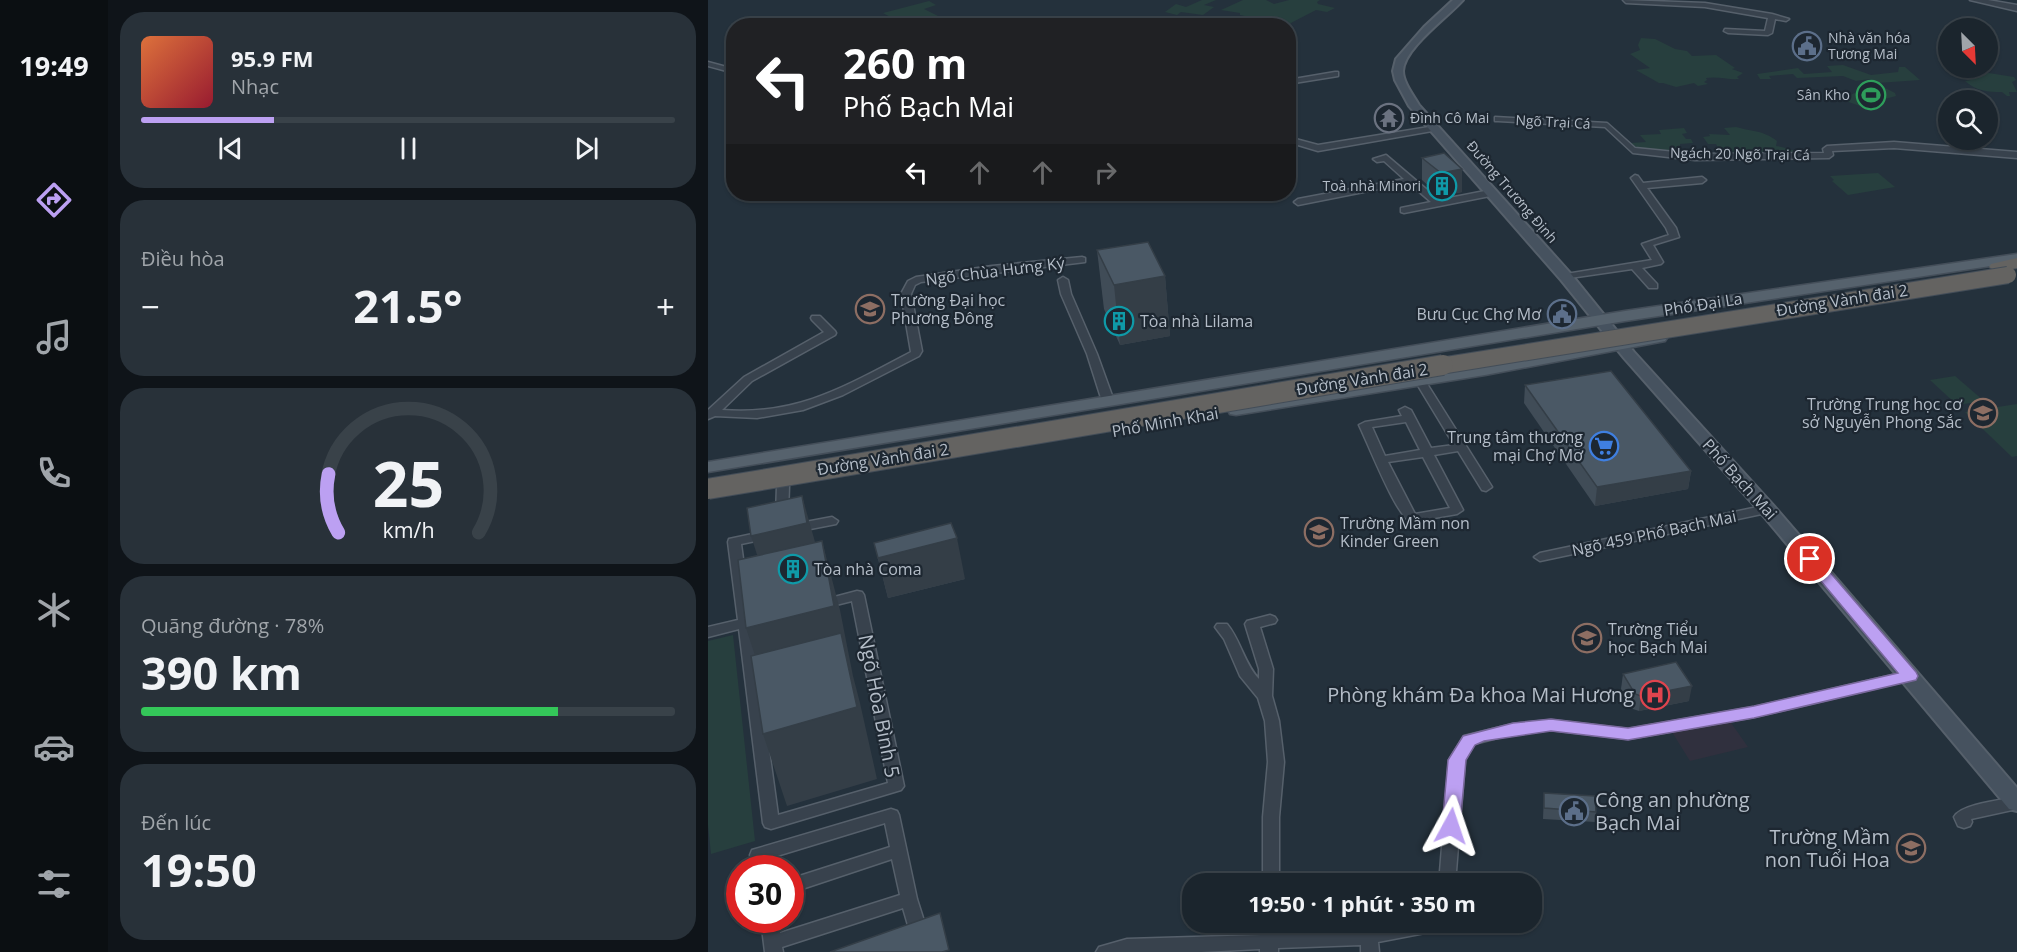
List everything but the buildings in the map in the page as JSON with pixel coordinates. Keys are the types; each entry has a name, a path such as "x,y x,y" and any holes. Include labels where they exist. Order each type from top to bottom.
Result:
{"highway":[{"name":"Đường Vành đai 2","path":"708,478 2013,271"},
{"name":"Đường Vành đai 2","path":"708,489 2013,271"}],"main road":[{"name":"Đường Trương Định","path":"1458,0 1403,54 1398,71 1400,80 1414,106 1566,277 1602,321"},
{"name":"Phố Đại La","path":"1602,321 2017,258"},
{"name":"Phố Đại La","path":"1622,346 2013,271"},
{"path":"1719,302 1744,324"},
{"name":"Phố Bạch Mai","path":"1602,321 1767,509 2017,803"},
{"name":"Phố Minh Khai","path":"708,467 1602,321"},
{"name":"Phố Minh Khai","path":"708,498 1622,346"},
{"path":"936,429 926,436 921,447 928,456 943,459"},
{"path":"841,445 857,449 864,458 859,467 844,475"}],"street":[{"path":"1978,0 2017,8"},
{"path":"1626,1 1708,2 1786,19"},
{"path":"1728,31 1768,33 1772,16"},
{"path":"708,64 726,69"},
{"path":"1296,81 1335,74"},
{"name":"Ngõ Trại Cá","path":"1498,119 1607,125"},
{"name":"Ngách 20 Ngõ Trại Cá","path":"1607,125 1633,150 1695,157 1829,155 1827,149 1894,145 2017,155"},
{"path":"1296,142 1318,147 1435,128"},
{"path":"1566,277 1658,262 1647,244 1674,237 1671,228 1639,182 1702,180"},
{"path":"1298,202 1406,181 1432,204"},
{"path":"1404,210 1490,193"},
{"name":"Ngõ Chùa Hưng Ký","path":"710,415 756,415 799,407 840,392 915,354 906,294 911,283 920,279 992,268 1082,260"},
{"path":"1635,266 1653,286"},
{"path":"1063,280 1108,401"},
{"name":"Ngõ Chùa Hưng Ký","path":"710,415 748,379 831,333 816,318"},
{"path":"1419,379 1486,487"},
{"path":"1407,414 1428,453 1457,510 1411,518 1380,460 1365,425 1407,414"},
{"path":"1380,460 1461,447"},
{"path":"782,531 783,486"},
{"name":"Ngõ 459 Phố Bạch Mai","path":"1540,556 1767,509"},
{"name":"Ngõ Hòa Bình 5","path":"812,607 857,596 896,786 771,823 734,542 832,521"},
{"path":"708,632 777,615"},
{"path":"1270,620 1252,624 1266,669 1265,696 1272,722 1276,762 1271,817 1270,873"},
{"path":"1222,627 1230,637 1245,673 1265,696"},
{"path":"1448,873 1457,760 1469,740 1513,729 1551,725 1628,734 1754,712 1910,676"},
{"path":"1964,822 1962,817 1966,814 2017,803"},
{"path":"780,855 891,815 909,899 922,943 896,952"},
{"path":"804,881 900,850"},
{"path":"771,933 773,948 909,899"},
{"path":"1105,952 1127,946 1370,944 1408,933"}],"shaded area":[{"path":"1729,720 1748,747 1690,761 1672,732"}],"green space":[{"path":"1202,0 1216,0 1204,5 1214,7 1203,15 1181,12 1177,15 1165,12 1176,4 1186,7"},
{"path":"1243,0 1266,0 1274,4 1289,0 1320,0 1318,4 1335,8 1327,12 1316,10 1296,20 1296,18 1254,18 1221,10"},
{"path":"929,1 936,5 924,9 942,18 892,18 883,13"},
{"path":"1641,38 1655,39 1675,49 1687,51 1692,56 1716,55 1735,68 1732,69 1743,73 1737,77 1739,79 1706,78 1704,82 1708,84 1698,86 1694,83 1676,87 1659,83 1636,70 1650,68 1630,54 1640,50 1638,45"},
{"path":"1843,65 1871,75 1898,72 1899,67 1905,67 1920,80 1878,83 1870,79 1856,81 1843,76 1797,78 1793,74 1760,79 1757,74 1798,68 1804,74 1832,72 1827,66"},
{"path":"1998,74 2014,77 2016,80 2012,82 2017,92 2009,92 2010,96 2007,96 1998,90 1978,89 1965,81 1971,80 1965,78 1998,78"},
{"name":"Sân Kho","path":"1877,84 1895,93 1896,96 1860,106 1840,99"},
{"path":"1736,127 1767,135 1777,141 1776,146 1804,152 1805,155 1722,155 1716,144 1708,144 1703,137 1710,136 1709,134 1730,135 1724,128"},
{"path":"1684,128 1687,133 1682,134 1686,139 1691,139 1693,143 1680,144 1680,150 1698,150 1698,156 1640,150 1631,143 1646,142 1640,135 1661,134 1659,130"},
{"path":"1878,173 1895,187 1848,195 1832,181 1834,180 1830,176"},
{"path":"1955,376 1984,401 1957,405 1930,380"},
{"path":"2017,404 2017,456 2012,457 1965,412"},
{"path":"733,635 755,841 711,854 708,825 708,641"}],"place":[{"name":"Nhà văn hóa Tương Mai","path":"1807,46"},
{"name":"Sân Kho","path":"1871,95"},
{"name":"Đình Cô Mai","path":"1389,118"},
{"name":"Toà nhà Minori","path":"1442,186"},
{"name":"Trường Đại học Phương Đông","path":"870,309"},
{"name":"Bưu Cục Chợ Mơ","path":"1562,314"},
{"name":"Tòa nhà Lilama","path":"1119,321"},
{"name":"Trường Trung học cơ sở Nguyễn Phong Sắc","path":"1983,413"},
{"name":"Trung tâm thương mại Chợ Mơ","path":"1604,446"},
{"name":"Trường Mầm non Kinder Green","path":"1319,532"},
{"name":"Tòa nhà Coma","path":"793,569"},
{"name":"Trường Tiểu học Bạch Mai","path":"1587,638"},
{"name":"Phòng khám Đa khoa Mai Hương","path":"1655,695"},
{"name":"Công an phường Bạch Mai","path":"1574,811"},
{"name":"Trường Mầm non Tuổi Hoa","path":"1911,848"}],"route":[{"path":"1451,826 1457,760 1469,740 1513,729 1551,725 1628,734 1657,730 1754,712 1910,676 1810,559"}]}
